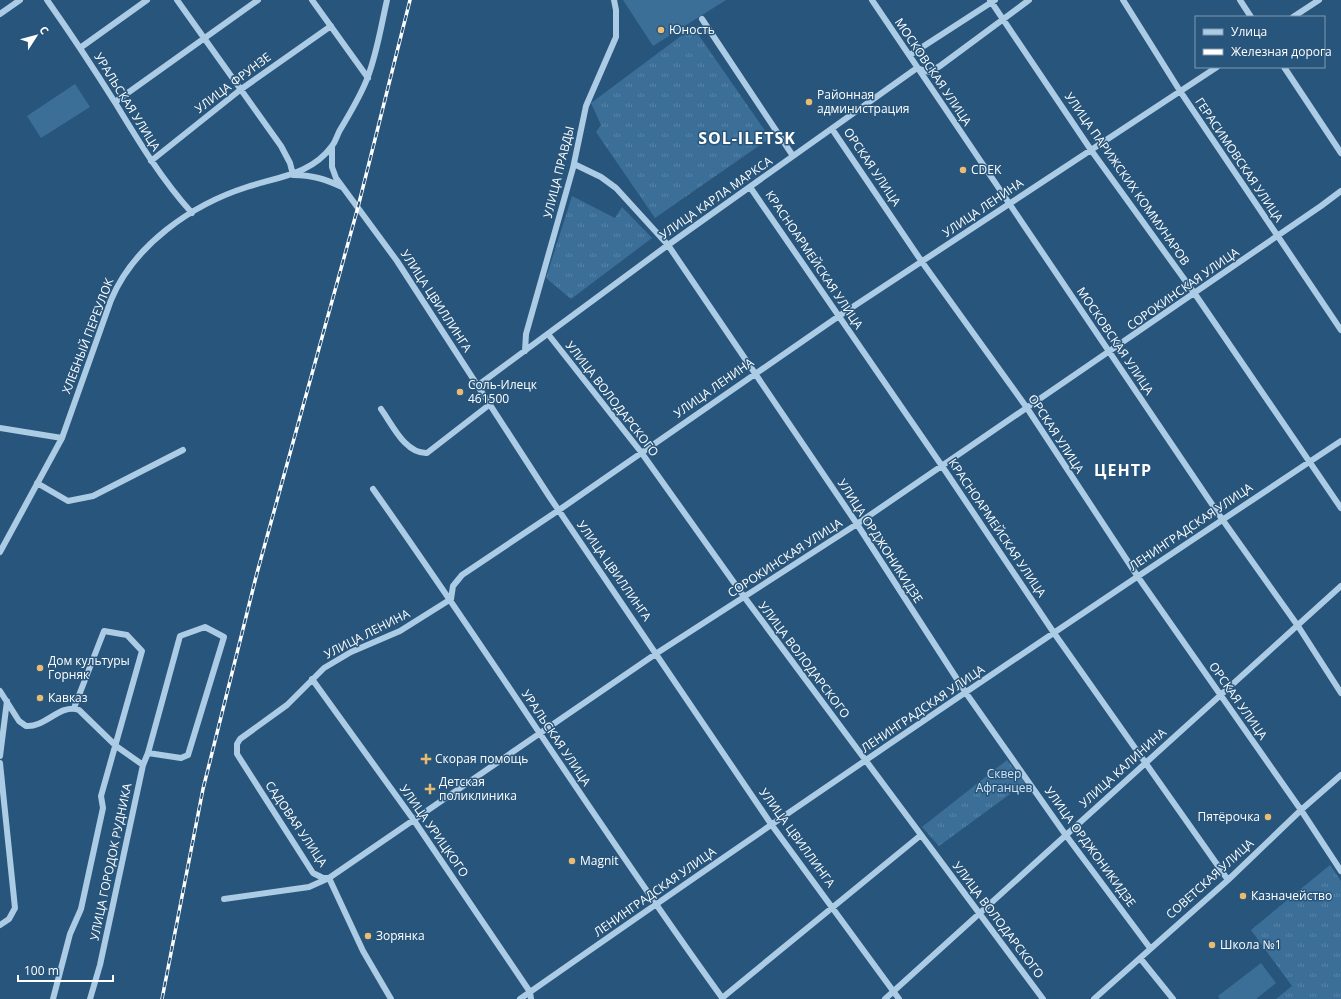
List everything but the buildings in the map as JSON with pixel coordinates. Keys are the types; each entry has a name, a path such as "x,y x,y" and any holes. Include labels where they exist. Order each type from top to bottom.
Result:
{"street":[{"path":"0,14 20,0"},
{"name":"УРАЛЬСКАЯ УЛИЦА","path":"47,0 115,102 151,161 176,195 192,213"},
{"path":"80,48 147,0"},
{"path":"177,0 281,146 290,163 293,175 312,175 328,180 343,188"},
{"path":"115,102 258,0"},
{"path":"312,0 368,78"},
{"path":"332,146 368,78 388,0"},
{"name":"УЛИЦА ПРАВДЫ","path":"524,351 526,334 574,164 586,106 616,37 616,10 614,0"},
{"name":"МОСКОВСКАЯ УЛИЦА","path":"872,0 1109,353 1222,519 1298,626 1341,693"},
{"path":"917,68 929,72 940,66 1029,0"},
{"name":"ГЕРАСИМОВСКАЯ УЛИЦА","path":"1123,0 1180,91 1341,330"},
{"path":"1240,0 1250,16"},
{"path":"1295,16 1319,0"},
{"path":"910,55 992,1"},
{"name":"УЛИЦА ПАРИЖСКИХ КОММУНАРОВ","path":"992,1 1091,150 1195,294 1341,508"},
{"path":"702,19 793,156"},
{"name":"УЛИЦА ФРУНЗЕ","path":"151,161 240,90 331,26"},
{"name":"УЛИЦА КАРЛА МАРКСА","path":"477,386 668,245 917,68"},
{"name":"УЛИЦА ЛЕНИНА","path":"240,739 287,705 312,679 337,659 372,642 400,631 451,599 453,586 462,575 559,510 839,316 1215,68"},
{"path":"1285,68 1341,153"},
{"name":"ОРСКАЯ УЛИЦА","path":"832,129 922,262 1027,408 1138,577 1301,810 1341,871"},
{"name":"ХЛЕБНЫЙ ПЕРЕУЛОК","path":"0,552 62,438 117,285 127,269 144,249 160,235 192,213 226,195 245,188 293,175 322,156 332,146"},
{"name":"УЛИЦА ЦВИЛЛИНГА","path":"332,146 332,168 343,188 397,261 489,405 772,824 834,907 899,999"},
{"name":"УЛИЦА ОРДЖОНИКИДЗЕ","path":"574,164 601,177 616,188 668,245 857,524 966,693 1065,834 1150,948"},
{"name":"КРАСНОАРМЕЙСКАЯ УЛИЦА","path":"750,187 942,466 1054,633 1228,880"},
{"name":"СОРОКИНСКАЯ УЛИЦА","path":"224,899 309,887 329,878 657,653 857,524 1109,353 1341,191"},
{"name":"УЛИЦА ВОЛОДАРСКОГО","path":"548,334 641,452 744,598 1043,999"},
{"path":"381,409 401,438 410,447 420,453 427,453 489,405"},
{"path":"0,428 62,438"},
{"name":"ЛЕНИНГРАДСКАЯ УЛИЦА","path":"520,999 772,824 1222,519 1341,441"},
{"path":"37,483 68,501 93,496 183,450"},
{"name":"УРАЛЬСКАЯ УЛИЦА","path":"373,489 451,599 656,905 723,999"},
{"name":"УЛИЦА КАЛИНИНА","path":"885,999 1065,834 1146,763 1220,694 1298,626 1341,586"},
{"name":"УЛИЦА ГОРОДОК РУДНИКА","path":"90,999 100,965 143,765 148,753 180,636 205,626 224,636 188,755 181,758 148,753"},
{"path":"54,999 70,934 81,909 102,808 101,796 142,651 127,635 104,631 74,708"},
{"name":"УЛИЦА УРИЦКОГО","path":"312,679 413,819 530,992 531,999"},
{"path":"0,691 19,721 26,726 31,726 62,711 74,708 85,714 116,746 143,765"},
{"path":"0,756 7,701"},
{"name":"САДОВАЯ УЛИЦА","path":"240,739 237,744 237,754 313,873 329,878 362,951 391,999"},
{"path":"0,763 14,908 13,914 9,919 0,925"},
{"name":"СОВЕТСКАЯ УЛИЦА","path":"1094,999 1228,880 1301,810 1341,775"},
{"path":"723,999 921,835"},
{"path":"1140,958 1173,999"}],"green space":[{"name":"Юность","path":"623,0 726,0 653,46"},
{"path":"693,27 770,138 655,218 596,132 601,125 591,103"},
{"path":"75,84 90,107 41,138 27,116"},
{"path":"572,196 615,218 622,207 652,238 571,299 546,278"},
{"name":"Сквер Афганцев","path":"1007,760 1025,783 939,846 922,827"},
{"path":"1330,865 1341,881 1341,999 1276,999 1292,986 1251,930"},
{"path":"1261,963 1276,983 1256,999 1220,999 1218,996"}],"railway":[{"path":"162,999 203,789 257,573 358,207 410,0"}],"place":[{"name":"Юность","path":"661,30"},
{"name":"Районная администрация","path":"809,102"},
{"name":"CDEK","path":"963,170"},
{"name":"Соль-Илецк 461500","path":"460,392"},
{"name":"Дом культуры Горняк","path":"40,668"},
{"name":"Кавказ","path":"40,698"},
{"name":"Скорая помощь","path":"426,759"},
{"name":"Детская поликлиника","path":"430,789"},
{"name":"Пятёрочка","path":"1268,817"},
{"name":"Magnit","path":"572,861"},
{"name":"Казначейство","path":"1243,896"},
{"name":"Зорянка","path":"368,936"},
{"name":"Школа №1","path":"1212,945"}],"district":[{"name":"SOL-ILETSK","path":"747,138"},
{"name":"ЦЕНТР","path":"1123,470"}]}
